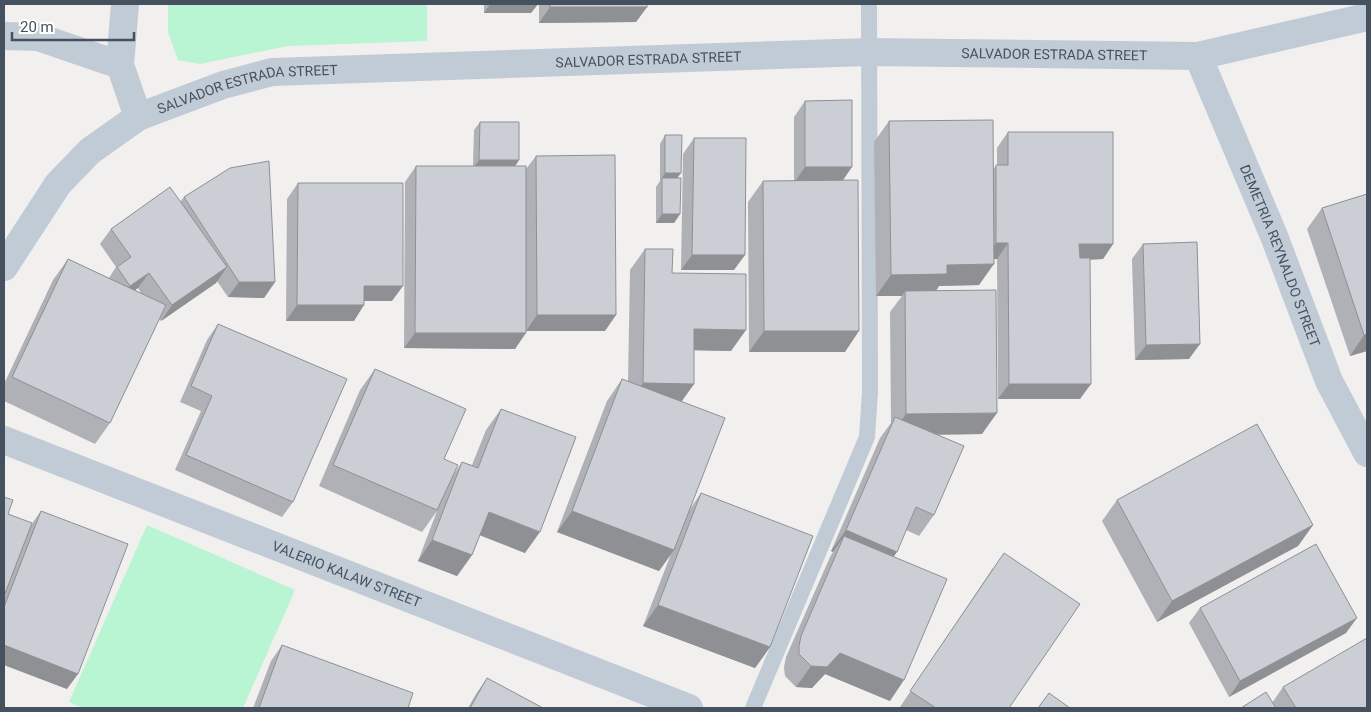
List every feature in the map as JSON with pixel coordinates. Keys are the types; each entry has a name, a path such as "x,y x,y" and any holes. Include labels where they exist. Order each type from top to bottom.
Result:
{"street":[{"path":"126,4 120,65 138,117"},
{"name":"SALVADOR ESTRADA STREET","path":"4,267 58,184 90,151 138,117 223,86 272,72 868,52 1198,56 1367,17"},
{"path":"4,36 38,37 120,65"},
{"name":"DEMETRIA REYNALDO STREET","path":"1198,56 1274,236 1329,382 1367,452"},
{"name":"VALERIO KALAW STREET","path":"4,440 690,708"}],"lane":[{"path":"753,708 866,437 870,392 869,4"}],"green space":[{"path":"168,4 427,4 427,41 288,46 200,64 178,60 168,32"},
{"path":"147,525 295,590 243,708 83,708 69,702"}],"building":[{"path":"550,4 647,4 647,7 550,7"},
{"path":"852,100 852,167 805,167 805,101"},
{"path":"993,120 994,264 947,265 947,274 891,275 889,121"},
{"path":"480,122 519,122 519,160 479,160"},
{"path":"1008,132 1113,132 1113,244 1079,244 1080,258 1090,258 1091,384 1009,384 1008,243 996,243 996,165 1008,165"},
{"path":"665,135 682,135 681,173 665,173"},
{"path":"694,138 746,138 745,255 692,255"},
{"path":"615,155 616,315 537,315 536,156"},
{"path":"269,161 275,282 239,282 184,197 230,168"},
{"path":"416,166 526,166 526,333 415,333"},
{"path":"662,178 681,178 680,214 662,214"},
{"path":"858,180 859,331 764,331 763,181"},
{"path":"298,183 403,183 403,286 364,286 364,305 297,305"},
{"path":"170,187 227,267 172,305 149,273 130,286 117,267 131,257 111,229"},
{"path":"1367,194 1367,334 1364,335 1322,208"},
{"path":"1197,242 1200,344 1146,345 1143,244"},
{"path":"645,249 673,249 672,273 746,274 746,330 694,329 694,384 643,383"},
{"path":"68,259 166,305 110,423 12,377"},
{"path":"996,290 997,413 906,414 905,291"},
{"path":"218,324 347,379 293,502 186,455 212,396 191,386"},
{"path":"375,369 466,409 444,459 458,465 437,510 333,465"},
{"path":"622,379 725,418 674,550 572,511"},
{"path":"501,409 576,437 540,532 489,512 472,555 432,540 462,462 478,468"},
{"path":"895,417 964,446 934,515 916,507 897,552 846,530"},
{"path":"1257,424 1313,525 1172,601 1117,500"},
{"path":"701,493 813,536 770,647 658,605"},
{"path":"4,497 13,500 8,514 32,523 4,596"},
{"path":"41,511 128,544 78,674 4,645 4,607"},
{"path":"844,536 947,579 904,680 840,653 827,667 811,666 799,654 801,636"},
{"path":"1316,544 1357,618 1240,681 1200,608"},
{"path":"1004,553 1080,604 1009,708 936,708 910,691"},
{"path":"1367,638 1367,708 1296,708 1283,687"},
{"path":"282,645 413,693 408,708 259,708"},
{"path":"487,678 543,708 470,708"},
{"path":"1266,692 1276,708 1241,708"},
{"path":"1049,693 1070,708 1038,708"}]}
